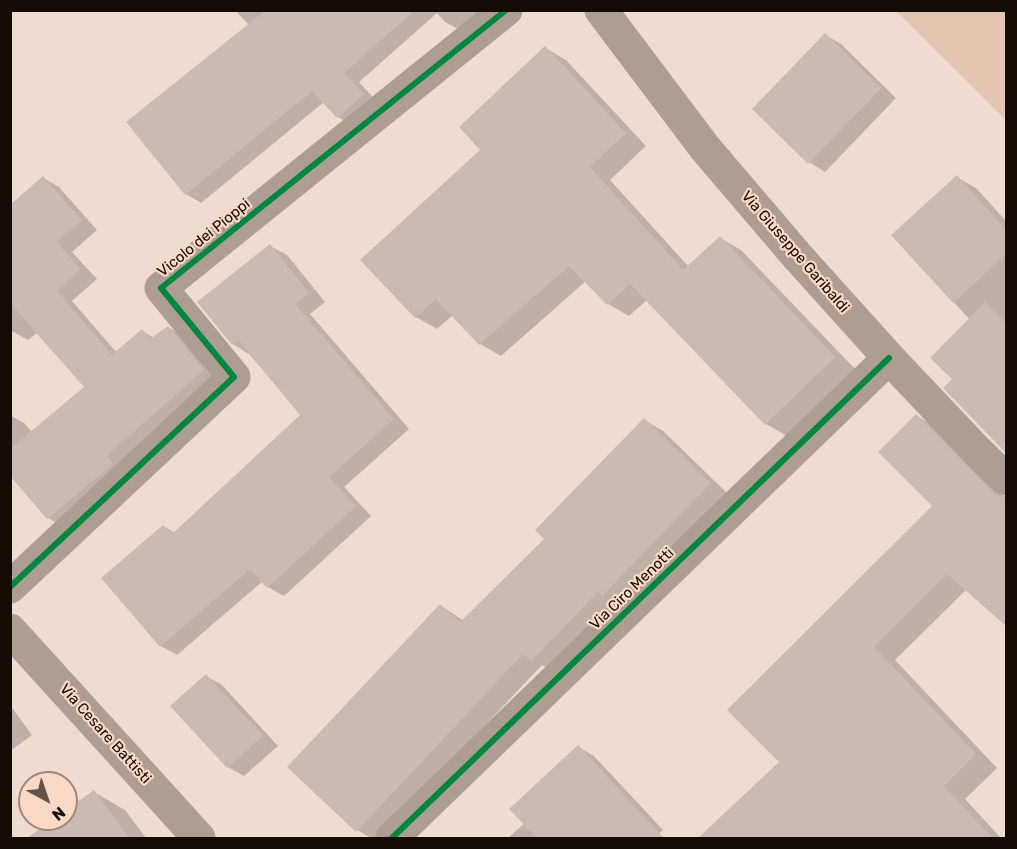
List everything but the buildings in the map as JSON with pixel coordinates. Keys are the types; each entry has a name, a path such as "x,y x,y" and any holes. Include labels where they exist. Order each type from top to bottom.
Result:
{"street":[{"name":"Vicolo dei Pioppi","path":"10,587 234,377 161,288 506,10"},
{"name":"Via Giuseppe Garibaldi","path":"602,10 705,148 798,256 889,358 1006,479"},
{"name":"Via Ciro Menotti","path":"392,838 889,358"},
{"name":"Via Cesare Battisti","path":"10,630 199,838"}],"shaded area":[{"path":"896,11 1006,11 1006,120"}],"cycle path":[{"path":"10,587 234,377 161,288 506,10"},
{"path":"392,838 889,358"}]}
